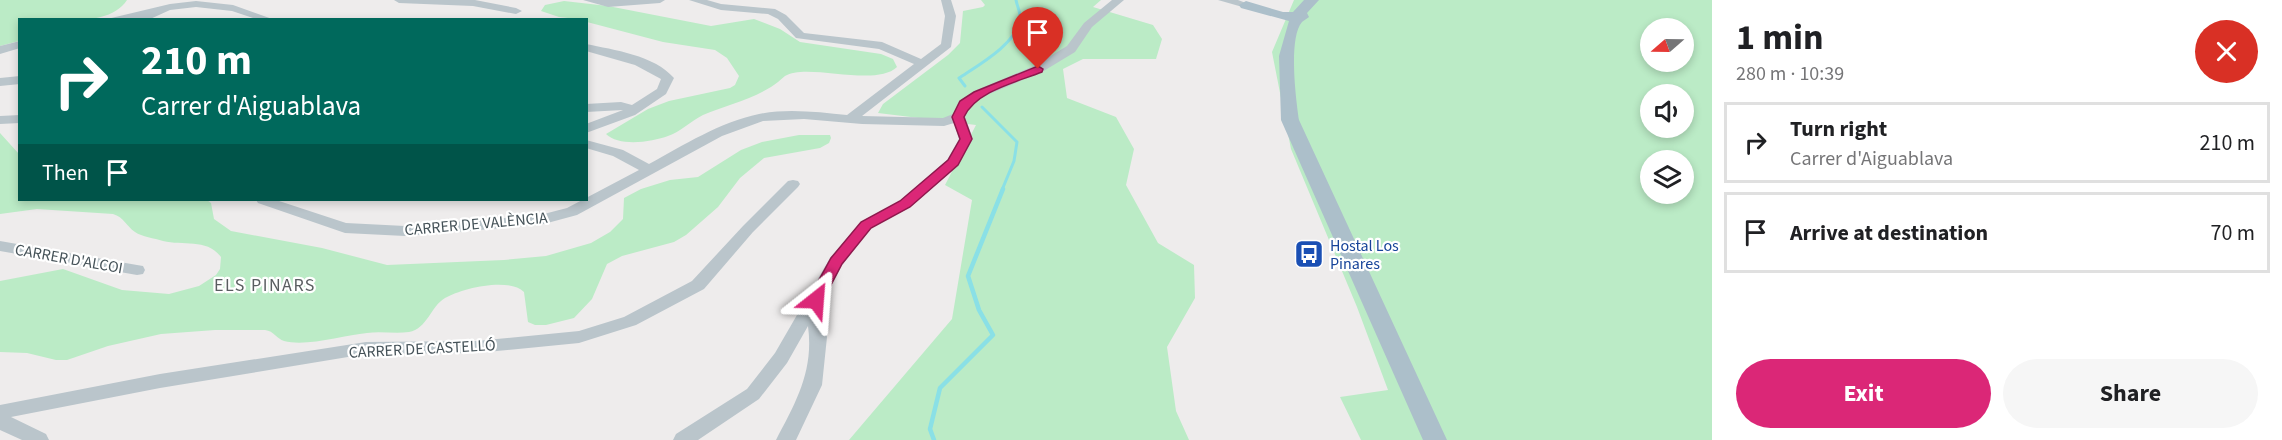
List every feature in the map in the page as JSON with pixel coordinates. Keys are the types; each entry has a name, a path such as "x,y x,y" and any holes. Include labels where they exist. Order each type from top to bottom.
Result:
{"main road":[{"path":"1289,10 1312,0"},
{"path":"1246,5 1289,10 1319,0"},
{"path":"1300,138 1297,81 1303,34 1312,12 1326,0"},
{"path":"1289,10 1286,86 1290,120 1435,440"},
{"path":"1289,10 1293,74 1297,81"}],"street":[{"path":"399,0 473,3 518,15 518,4 526,0"},
{"path":"588,0 608,4 660,0"},
{"path":"694,0 721,8 771,11 782,17 800,36 882,46 923,63"},
{"path":"850,119 947,45 950,5 946,0"},
{"path":"683,440 753,394 781,358 836,262 866,225 905,204 953,162 966,139 958,117 964,104 978,94 1038,69 1071,49 1088,26 1119,0"},
{"path":"1223,0 1246,5"},
{"path":"126,18 144,16 183,4 211,2 238,7 265,18"},
{"path":"0,50 18,45"},
{"path":"588,48 618,55 656,69 668,78 662,91 635,109 588,128"},
{"path":"0,82 18,80"},
{"path":"588,108 621,106 635,109"},
{"name":"CARRER DE VALÈNCIA","path":"266,201 345,228 405,231 540,220 572,212 717,133 761,117 804,115 944,122 958,117"},
{"path":"0,120 18,119"},
{"path":"588,145 618,153 648,169"},
{"name":"CARRER DE CASTELLÓ","path":"0,412 160,381 366,348 476,346 579,337 630,321 698,285 748,229 793,184"},
{"name":"CARRER D'ALCOI","path":"0,246 137,270"},
{"path":"786,440 813,385 818,337 813,304"},
{"path":"0,422 12,425 39,440"}],"green space":[{"path":"0,0 127,0 118,9 96,18 18,18 18,41 0,46"},
{"path":"981,0 1101,0 1093,7 1153,25 1162,39 1156,59 1083,59 1063,69 1067,98 1116,117 1134,149 1126,185 1158,243 1194,265 1195,298 1167,347 1176,411 1189,440 849,440 952,319 972,200 945,185 976,125 878,113 883,104 948,55 960,43 963,11 983,7 985,5"},
{"path":"1294,0 1712,0 1712,440 1361,440 1340,397 1388,390 1357,307 1291,149 1272,52"},
{"path":"564,1 608,6 711,26 754,19 780,29 800,42 881,54 893,59 897,67 887,73 873,75 795,72 755,96 703,115 668,136 645,141 619,141 606,134 648,109 669,101 730,88 735,85 739,76 727,58 715,50 663,42 588,22 588,18 559,17 541,11 545,5"},
{"path":"0,133 18,153 18,201 208,201 211,203 214,219 231,231 322,248 387,265 504,260 546,256 591,243 610,232 623,219 624,198 641,189 670,180 698,177 741,150 762,142 799,135 830,135 831,138 829,143 820,148 764,158 740,178 718,207 686,235 674,242 622,256 607,264 592,299 574,318 546,325 535,325 528,322 524,292 508,285 497,285 462,291 445,298 420,327 409,332 372,332 303,343 284,341 265,330 215,330 161,334 108,346 67,360 56,360 27,353 0,352 0,281 63,269 122,290 169,294 199,286 216,275 220,269 221,257 209,247 202,245 163,241 141,235 132,230 120,217 113,214 37,209 0,214"}],"waterway":[{"path":"965,86 959,78 996,53 1018,28 1020,17 1016,0"},
{"path":"982,107 1017,142 1014,161 1002,190"},
{"path":"934,440 930,429 940,388 993,335 979,310 968,276 1003,189"}],"place":[{"name":"Hostal Los Pinares","path":"1309,254"}],"district":[{"name":"ELS PINARS","path":"265,285"}],"route":[{"path":"816,300 836,262 866,225 905,204 953,162 966,139 958,117 964,104 978,94 1038,69"}]}
